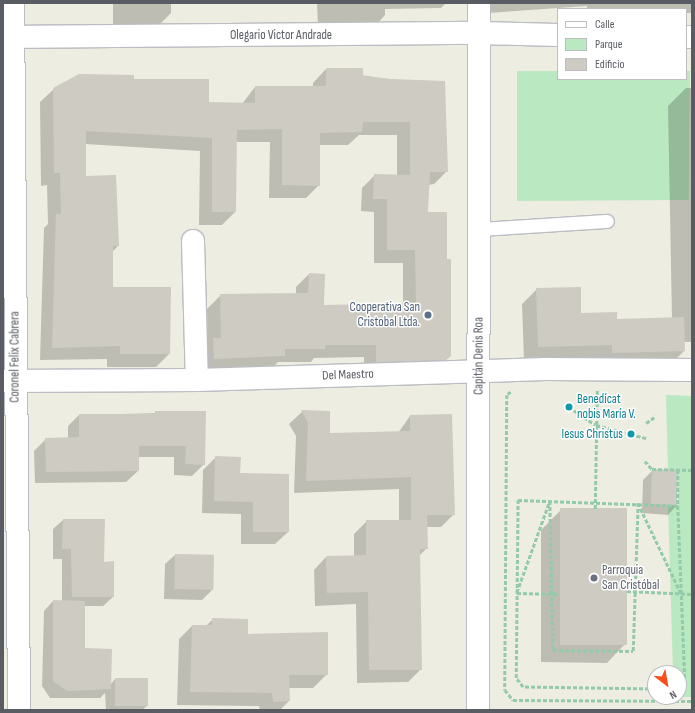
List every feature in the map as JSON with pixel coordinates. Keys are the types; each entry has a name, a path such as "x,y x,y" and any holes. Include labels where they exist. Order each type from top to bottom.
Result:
{"street":[{"name":"Coronel Felix Cabrera","path":"13,3 8,37 9,381 20,710"},
{"name":"Capitán Denis Roa","path":"478,710 479,3"},
{"name":"Olegario Victor Andrade","path":"8,37 479,33 557,35"},
{"path":"193,241 197,380"},
{"name":"Del Maestro","path":"9,381 197,380 479,371 692,370"}],"lane":[{"path":"479,229 607,221"}],"path":[{"path":"595,509 597,386"},
{"path":"516,387 507,395 505,690 514,700 692,701"},
{"path":"569,407 596,425 646,438"},
{"path":"646,423 656,416"},
{"path":"645,462 652,469 692,470"},
{"path":"678,470 684,665"},
{"path":"647,689 523,687 516,678 518,500 638,503 678,506"},
{"path":"516,593 550,501"},
{"path":"550,501 553,650 633,651 632,591 638,503"},
{"path":"638,503 681,594"},
{"path":"627,591 692,594"},
{"path":"516,593 559,594"}],"green space":[{"path":"517,71 557,71 557,80 687,80 687,71 690,71 689,200 517,201"},
{"path":"666,395 692,396 692,697 687,697 687,665 673,665 668,505 678,505 678,470 668,470"}],"building":[{"path":"326,68 363,68 363,76 392,79 445,81 448,172 430,172 428,212 447,212 447,259 451,259 451,356 446,360 376,362 376,345 325,345 325,349 285,349 285,356 214,359 213,338 221,338 220,294 308,293 309,273 325,274 324,305 416,303 415,250 387,250 387,199 373,199 374,174 410,175 410,122 363,122 362,132 320,133 320,186 282,185 282,129 237,130 236,212 212,212 212,138 86,131 86,176 116,175 119,246 113,246 113,287 171,287 170,354 120,354 120,346 52,348 56,214 61,214 60,173 54,173 53,88 79,74 134,75 134,79 209,79 209,102 255,103 255,86 326,86"},
{"path":"581,287 581,313 617,312 617,319 684,317 685,351 612,353 612,345 538,347 536,288"},
{"path":"301,410 330,411 330,433 410,431 410,415 452,414 455,515 427,515 428,549 420,549 422,670 369,670 368,592 327,593 326,556 366,555 366,520 411,520 411,477 306,481 308,423"},
{"path":"155,411 206,411 205,465 185,464 186,446 139,446 139,471 46,472 45,438 79,437 79,414 155,414"},
{"path":"215,456 241,457 240,473 289,474 289,532 253,532 253,502 214,501"},
{"path":"652,469 678,470 677,505 651,504"},
{"path":"560,508 627,508 627,645 560,645"},
{"path":"63,519 105,519 104,562 114,561 114,597 72,597 71,549 62,549"},
{"path":"175,554 214,555 213,590 174,589"},
{"path":"53,600 85,601 85,648 112,649 111,689 67,691 53,681"},
{"path":"212,618 248,619 248,634 328,632 328,675 289,675 290,701 273,702 272,693 190,692 192,625 212,625"},
{"path":"115,678 148,678 148,706 115,706"}],"place":[{"name":"Cooperativa San Cristobal Ltda.","path":"428,315"},
{"name":"Benedícat nobis María V.","path":"569,407"},
{"name":"Iesus Christus","path":"631,434"},
{"name":"Parroquia San Cristóbal","path":"594,578"}]}
